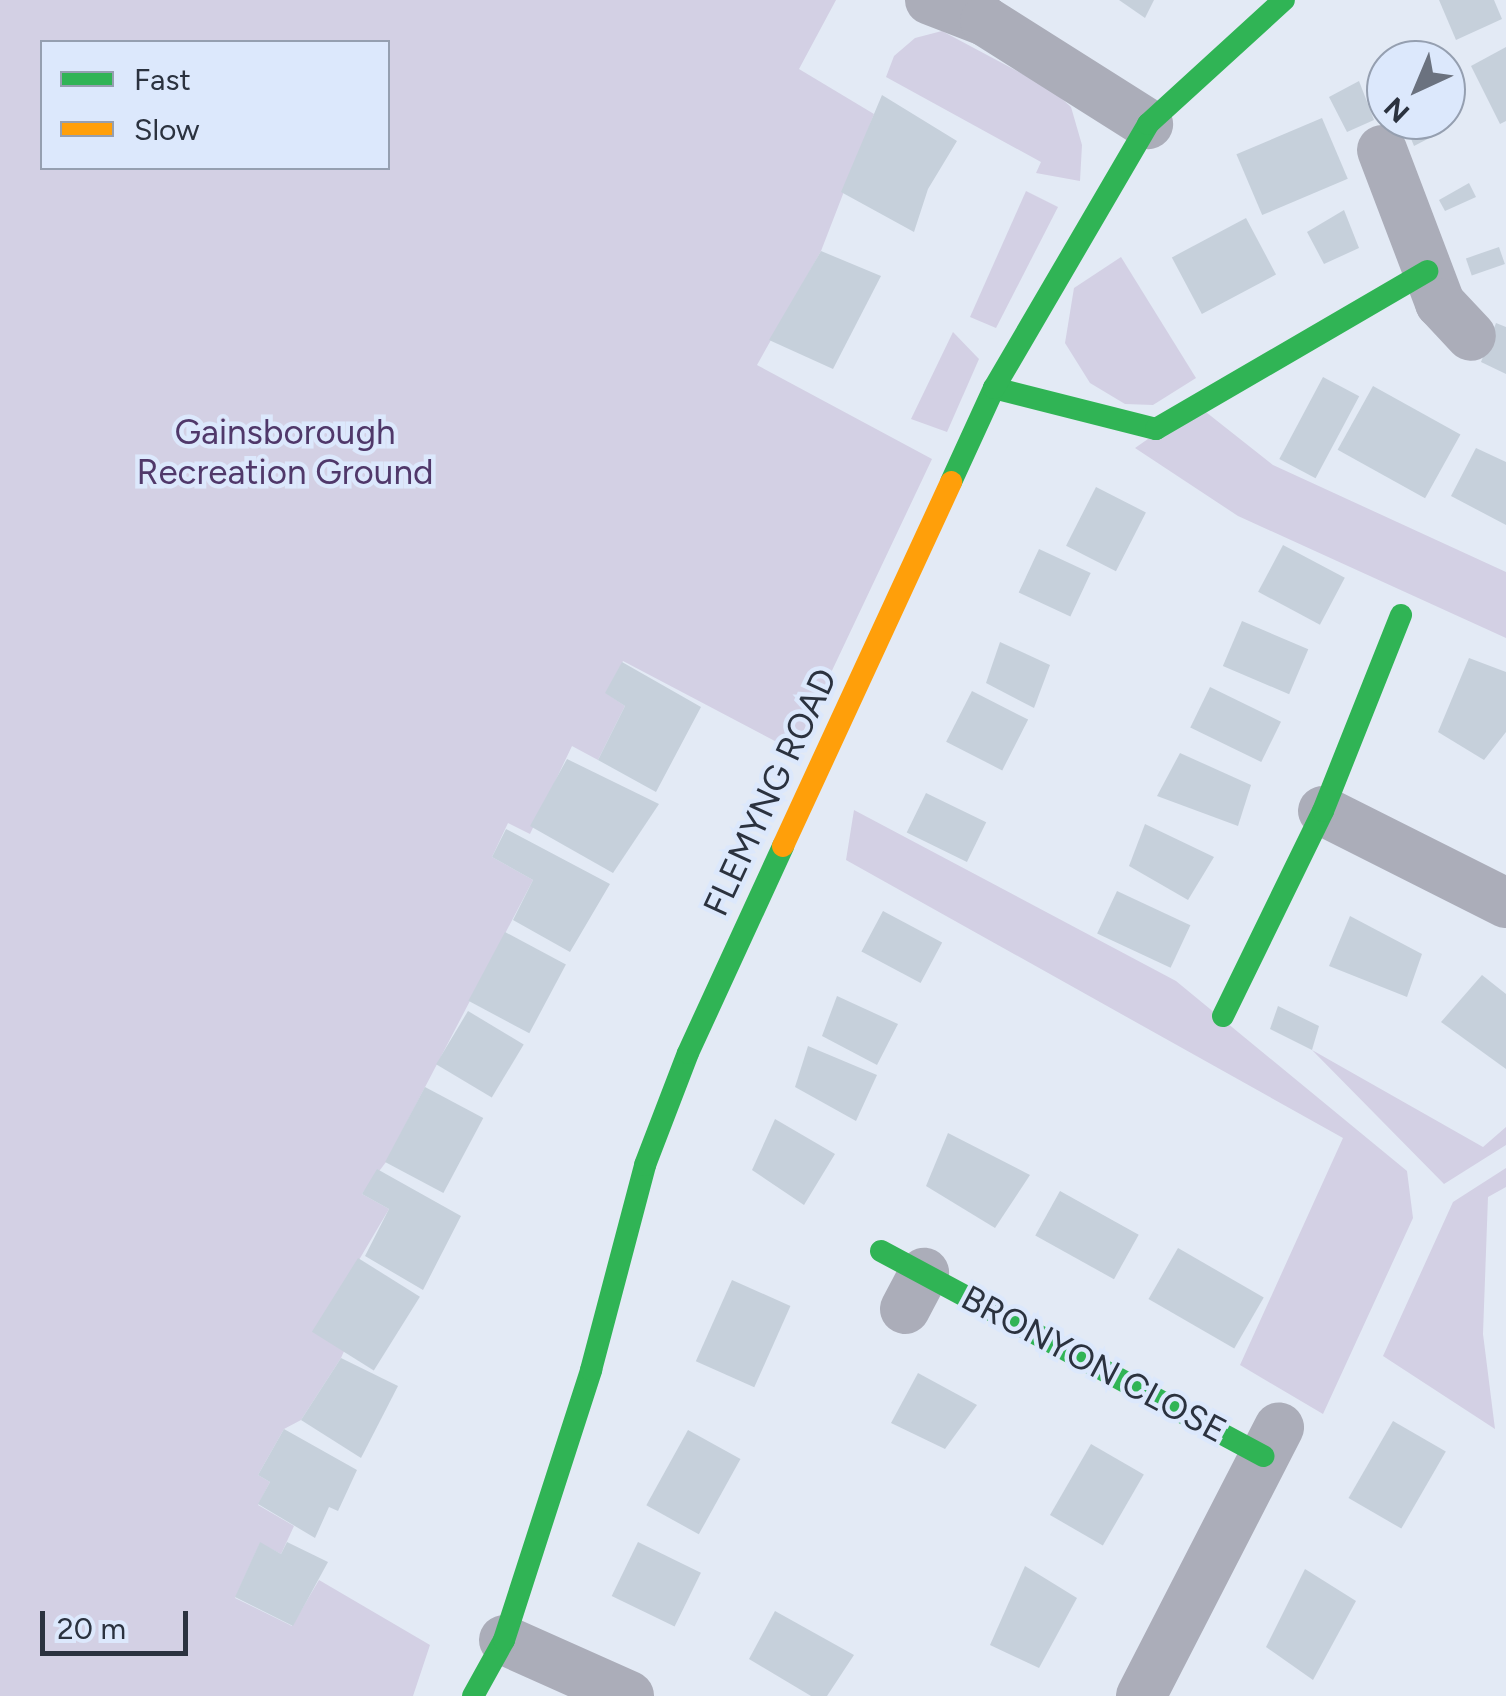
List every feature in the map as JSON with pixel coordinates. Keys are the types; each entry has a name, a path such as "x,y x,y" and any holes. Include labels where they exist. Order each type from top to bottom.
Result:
{"street":[{"path":"930,0 985,21 1148,124"},
{"name":"FLEMYNG ROAD","path":"473,1696 504,1640 592,1370 645,1166 688,1053 994,388 1148,124 1284,0"},
{"path":"1382,150 1440,304 1471,336"},
{"path":"994,388 1156,429 1427,271"},
{"path":"1222,1016 1322,812 1402,615"},
{"path":"1322,812 1506,904"},
{"name":"BRONYON CLOSE","path":"904,1278 1272,1441 1142,1696"},
{"path":"504,1640 629,1696"}],"green space":[{"name":"Gainsborough Recreation Ground","path":"0,0 836,0 799,69 874,114 821,251 757,365 932,459 794,751 623,661 606,693 625,706 598,760 572,746 530,834 508,823 492,857 533,880 386,1162 362,1194 389,1209 316,1333 345,1349 301,1420 284,1429 258,1475 270,1482 258,1505 294,1526 281,1554 260,1543 235,1598 292,1626 319,1580 430,1645 413,1696 0,1696"},
{"path":"942,31 1051,89 1071,107 1082,145 1080,181 1036,173 1041,162 886,77 894,56 915,38"},
{"path":"1026,191 1058,207 996,328 970,317"},
{"path":"1121,257 1196,378 1153,405 1125,404 1090,383 1065,343 1074,288"},
{"path":"953,332 979,359 947,432 911,419"},
{"path":"1197,405 1273,465 1506,572 1506,638 1238,516 1135,448"},
{"path":"854,810 1176,981 1407,1171 1413,1218 1323,1414 1240,1365 1343,1138 846,860"},
{"path":"1312,1050 1483,1147 1506,1127 1506,1145 1444,1184"},
{"path":"1506,1168 1506,1187 1488,1197 1483,1334 1495,1429 1383,1356 1453,1202"}],"building":[{"path":"1119,0 1154,0 1145,18"},
{"path":"1439,0 1494,0 1502,19 1456,40"},
{"path":"1506,47 1506,121 1500,124 1471,66"},
{"path":"1359,81 1366,99 1366,124 1347,132 1329,97"},
{"path":"882,95 957,141 928,189 914,232 841,192"},
{"path":"1322,118 1348,179 1262,215 1236,154"},
{"path":"1469,183 1476,197 1445,211 1439,200"},
{"path":"1344,210 1359,248 1324,264 1307,232"},
{"path":"1246,218 1276,275 1202,314 1172,257"},
{"path":"1499,247 1505,264 1472,275 1466,258"},
{"path":"821,251 881,276 833,369 769,340"},
{"path":"1496,323 1506,327 1506,374 1481,362"},
{"path":"1323,377 1359,396 1316,478 1279,459"},
{"path":"1373,386 1460,434 1425,498 1338,450"},
{"path":"1476,448 1506,462 1506,525 1451,496"},
{"path":"1096,487 1146,512 1116,571 1066,546"},
{"path":"1283,545 1345,578 1320,625 1258,592"},
{"path":"1039,549 1091,573 1070,617 1019,593"},
{"path":"1242,621 1308,649 1289,694 1223,666"},
{"path":"1000,642 1050,665 1034,708 986,683"},
{"path":"1469,658 1506,672 1506,732 1484,760 1438,732"},
{"path":"622,662 701,707 656,792 598,760 625,706 605,693"},
{"path":"1210,687 1281,722 1261,762 1190,727"},
{"path":"972,691 1028,720 1002,770 946,742"},
{"path":"1180,753 1251,785 1238,826 1157,796"},
{"path":"567,759 659,804 613,873 530,826"},
{"path":"926,793 986,822 967,862 907,833"},
{"path":"1145,824 1214,857 1188,900 1129,866"},
{"path":"506,829 610,884 570,952 513,920 533,880 492,857"},
{"path":"1117,891 1190,925 1171,968 1097,934"},
{"path":"883,911 942,942 921,983 861,952"},
{"path":"1350,916 1422,954 1407,997 1329,966"},
{"path":"505,932 566,964 529,1033 468,1001"},
{"path":"1482,975 1506,994 1506,1069 1441,1022"},
{"path":"837,996 898,1024 877,1065 822,1036"},
{"path":"1278,1006 1319,1026 1312,1050 1270,1029"},
{"path":"468,1011 524,1044 492,1098 436,1064"},
{"path":"808,1046 877,1075 856,1121 795,1087"},
{"path":"425,1087 483,1118 443,1193 385,1162"},
{"path":"775,1119 835,1154 804,1205 752,1170"},
{"path":"948,1133 1030,1175 995,1228 926,1186"},
{"path":"377,1169 461,1216 423,1290 365,1256 389,1209 362,1194"},
{"path":"1060,1191 1139,1235 1114,1279 1035,1236"},
{"path":"1178,1248 1264,1298 1234,1349 1148,1299"},
{"path":"358,1258 420,1297 374,1370 312,1332"},
{"path":"732,1280 790,1306 754,1387 696,1361"},
{"path":"341,1358 398,1386 361,1458 301,1420"},
{"path":"918,1373 977,1405 945,1449 891,1423"},
{"path":"1393,1421 1446,1452 1401,1529 1348,1498"},
{"path":"284,1429 357,1470 338,1511 329,1507 315,1538 258,1504 270,1482 258,1475"},
{"path":"688,1430 740,1459 699,1534 646,1505"},
{"path":"1091,1444 1144,1474 1103,1546 1050,1515"},
{"path":"260,1542 281,1554 287,1542 328,1562 293,1626 235,1597"},
{"path":"638,1542 701,1573 675,1627 612,1596"},
{"path":"1025,1566 1077,1598 1039,1668 990,1645"},
{"path":"1305,1569 1356,1601 1313,1680 1266,1647"},
{"path":"775,1611 854,1655 827,1696 811,1696 749,1659"}],"traffic: fast":[{"path":"951,482 994,388 1148,124 1284,0"},
{"path":"994,388 1156,429 1427,271"},
{"path":"1223,1016 1323,811 1401,615"},
{"path":"473,1696 504,1640 591,1370 645,1165 688,1053 783,846"},
{"path":"881,1251 1264,1456"}],"traffic: slow":[{"path":"783,846 951,482"}]}
